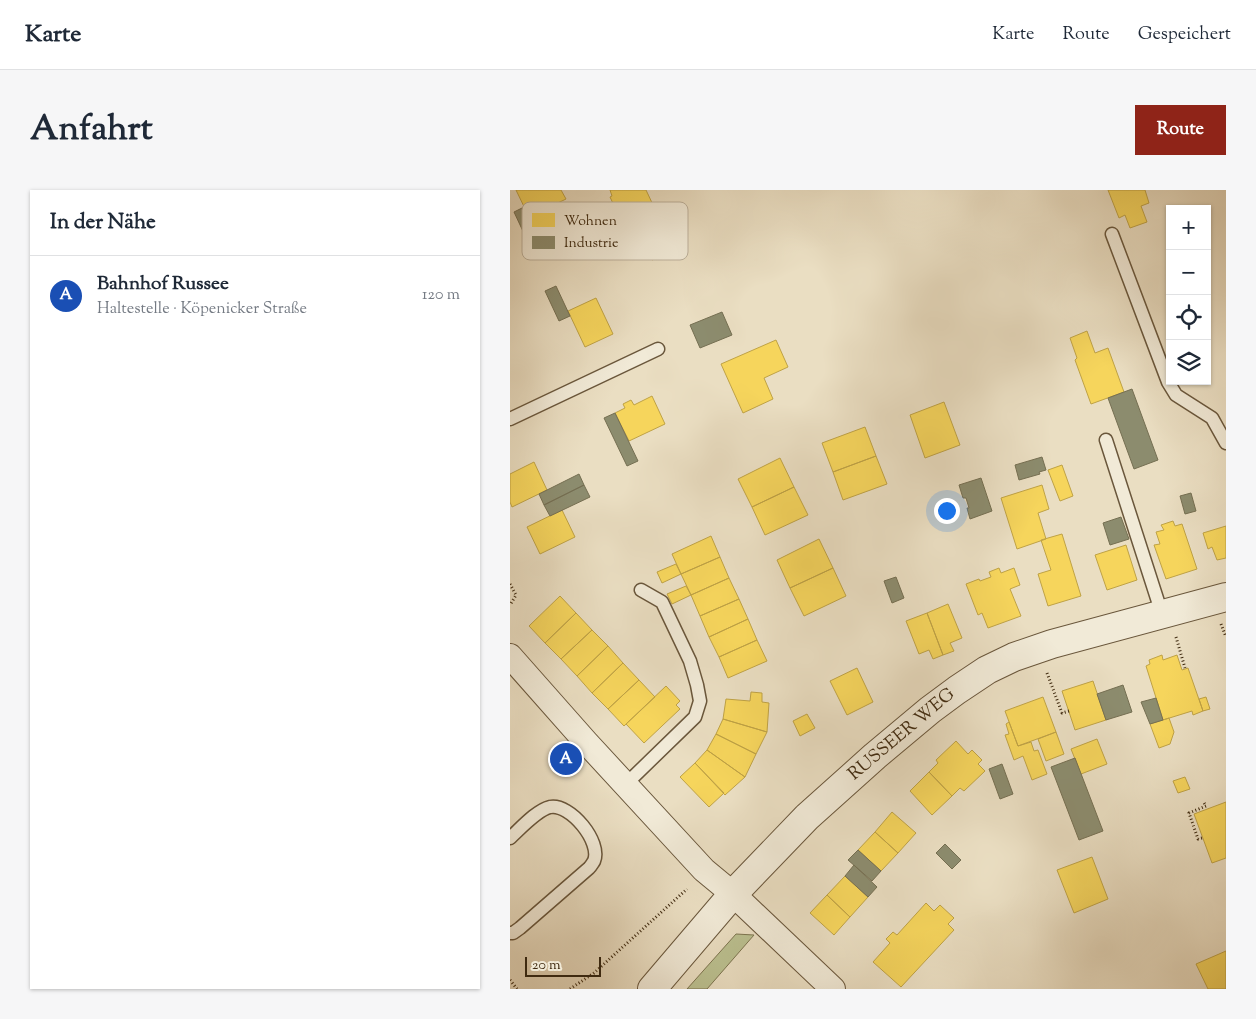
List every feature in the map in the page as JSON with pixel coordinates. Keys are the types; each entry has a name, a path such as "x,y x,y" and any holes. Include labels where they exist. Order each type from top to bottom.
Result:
{"street":[{"name":"RUSSEER WEG","path":"652,989 733,894 807,817 875,756 957,690 987,670 1014,657 1226,597"},
{"path":"510,656 704,870 733,894 833,989"}],"lane":[{"path":"1112,234 1168,382 1176,395 1212,418 1226,442"},
{"path":"510,419 658,349"},
{"path":"1106,440 1162,614"},
{"path":"626,785 696,717 700,702 690,661 662,602 641,590"},
{"path":"510,838 542,810 552,807 562,808 580,822 593,842 595,852 594,861 589,868 520,928 510,933"}],"path":[{"path":"510,584 516,595 510,605"},
{"path":"1038,649 1062,713 1069,711"},
{"path":"1202,838 1198,839 1189,813 1206,806 1203,801"},
{"path":"570,989 594,973 686,889"},
{"path":"510,980 517,989"}],"green space":[{"path":"736,934 754,935 707,989 687,989"}],"building: Wohnen":[{"path":"516,190 561,190 566,199 560,202 522,202"},
{"path":"610,190 646,190 652,202 612,202 610,197 612,196"},
{"path":"1108,190 1145,190 1149,203 1141,206 1147,222 1130,228 1125,215 1119,218"},
{"path":"596,298 613,334 585,347 568,311"},
{"path":"1087,331 1095,353 1108,348 1124,392 1091,404 1075,360 1077,358 1070,338"},
{"path":"776,340 788,367 764,378 773,399 743,413 721,364"},
{"path":"652,396 665,424 629,441 615,413 625,408 623,404 631,400 634,405"},
{"path":"944,402 960,445 925,458 910,415"},
{"path":"865,427 876,456 833,472 822,443"},
{"path":"876,456 887,484 843,500 833,472"},
{"path":"780,458 794,487 752,507 738,479"},
{"path":"534,462 547,490 512,507 510,502 510,474"},
{"path":"1062,465 1073,496 1060,501 1048,470"},
{"path":"1042,485 1049,509 1038,513 1046,539 1017,549 1001,498"},
{"path":"794,487 808,515 765,535 752,507"},
{"path":"562,510 575,537 540,554 527,527"},
{"path":"1173,521 1175,526 1182,524 1197,569 1166,579 1154,545 1160,544 1156,532 1164,530 1161,525"},
{"path":"1226,526 1226,558 1217,560 1212,547 1208,549 1203,533"},
{"path":"1062,534 1081,596 1048,606 1038,574 1051,570 1041,540"},
{"path":"711,536 720,557 681,574 672,554"},
{"path":"819,539 833,568 790,588 777,560"},
{"path":"1126,545 1137,580 1107,590 1095,555"},
{"path":"720,557 729,578 691,595 681,574"},
{"path":"676,564 681,574 662,583 657,572"},
{"path":"833,568 846,596 804,616 790,588"},
{"path":"999,568 1001,573 1014,568 1020,585 1010,589 1021,616 988,628 982,613 978,615 966,584 991,577 989,572"},
{"path":"729,578 739,599 700,616 691,595"},
{"path":"686,586 691,595 672,604 667,594"},
{"path":"560,596 576,613 545,643 529,626"},
{"path":"739,599 748,619 709,637 700,616"},
{"path":"948,604 962,638 950,643 954,651 943,655 927,613"},
{"path":"576,613 592,630 561,659 545,643"},
{"path":"927,613 943,655 933,659 929,650 919,654 906,621"},
{"path":"748,619 757,640 719,657 709,637"},
{"path":"592,630 608,646 577,676 561,659"},
{"path":"757,640 767,661 728,678 719,657"},
{"path":"608,646 623,663 592,693 577,676"},
{"path":"1162,655 1163,660 1177,655 1182,670 1188,668 1203,711 1193,715 1192,711 1163,720 1146,666 1150,664 1149,660"},
{"path":"623,663 639,680 608,709 592,693"},
{"path":"857,668 873,702 847,715 830,681"},
{"path":"639,680 655,697 624,726 608,709"},
{"path":"1093,681 1106,720 1075,730 1062,691"},
{"path":"666,686 680,701 676,705 680,709 644,743 626,724"},
{"path":"751,692 762,693 762,702 769,703 767,732 723,719 726,699 750,701"},
{"path":"1043,697 1056,732 1018,746 1005,711"},
{"path":"1206,697 1210,709 1203,711 1199,699"},
{"path":"807,714 815,728 800,736 793,721"},
{"path":"1169,718 1174,732 1170,744 1159,748 1150,724"},
{"path":"723,719 767,732 756,754 716,734"},
{"path":"1009,722 1018,746 1031,742 1034,751 1038,750 1047,774 1032,780 1023,756 1014,760 1005,735 1009,734 1006,724"},
{"path":"1056,732 1064,754 1046,761 1038,739"},
{"path":"716,734 756,754 745,777 707,750"},
{"path":"1097,739 1107,764 1081,774 1071,749"},
{"path":"956,741 968,754 972,750 982,760 978,764 985,771 964,791 960,788 952,796 929,772 938,763 936,760"},
{"path":"707,750 745,777 725,795 695,763"},
{"path":"695,763 724,793 709,807 680,777"},
{"path":"929,772 952,796 932,815 910,791"},
{"path":"1185,777 1190,789 1178,793 1173,781"},
{"path":"1226,802 1226,858 1212,863 1194,814"},
{"path":"892,812 916,833 898,853 875,832"},
{"path":"875,832 898,853 881,871 858,850"},
{"path":"1092,857 1108,899 1074,913 1057,870"},
{"path":"845,876 868,897 850,917 827,895"},
{"path":"827,895 850,917 834,935 810,913"},
{"path":"926,903 934,911 940,905 954,918 948,924 954,930 901,987 873,962 890,943 886,939 893,932 897,935"},
{"path":"1226,951 1226,989 1208,989 1196,964"}],"building: Industrie":[{"path":"522,208 522,229 514,212"},
{"path":"556,286 570,316 559,321 545,291"},
{"path":"722,312 732,335 700,348 690,325"},
{"path":"1132,389 1158,460 1134,469 1108,398"},
{"path":"615,413 638,461 627,466 604,418"},
{"path":"1042,457 1046,470 1039,472 1040,474 1019,480 1015,465"},
{"path":"579,474 584,485 544,505 539,494"},
{"path":"981,478 992,511 970,519 966,498 963,498 959,485"},
{"path":"584,485 590,497 550,516 544,505"},
{"path":"1191,493 1196,511 1185,514 1180,496"},
{"path":"1121,517 1129,539 1110,545 1103,523"},
{"path":"896,577 904,598 892,603 884,581"},
{"path":"1123,685 1132,712 1106,720 1097,694"},
{"path":"1156,698 1163,720 1150,724 1141,702"},
{"path":"1075,758 1103,831 1079,840 1051,767"},
{"path":"1002,764 1013,794 1000,799 989,769"},
{"path":"945,844 961,860 952,869 936,853"},
{"path":"858,850 881,871 872,881 848,860"},
{"path":"854,865 877,887 868,897 845,876"}],"place":[{"name":"Bahnhof Russee","path":"566,759"}]}
